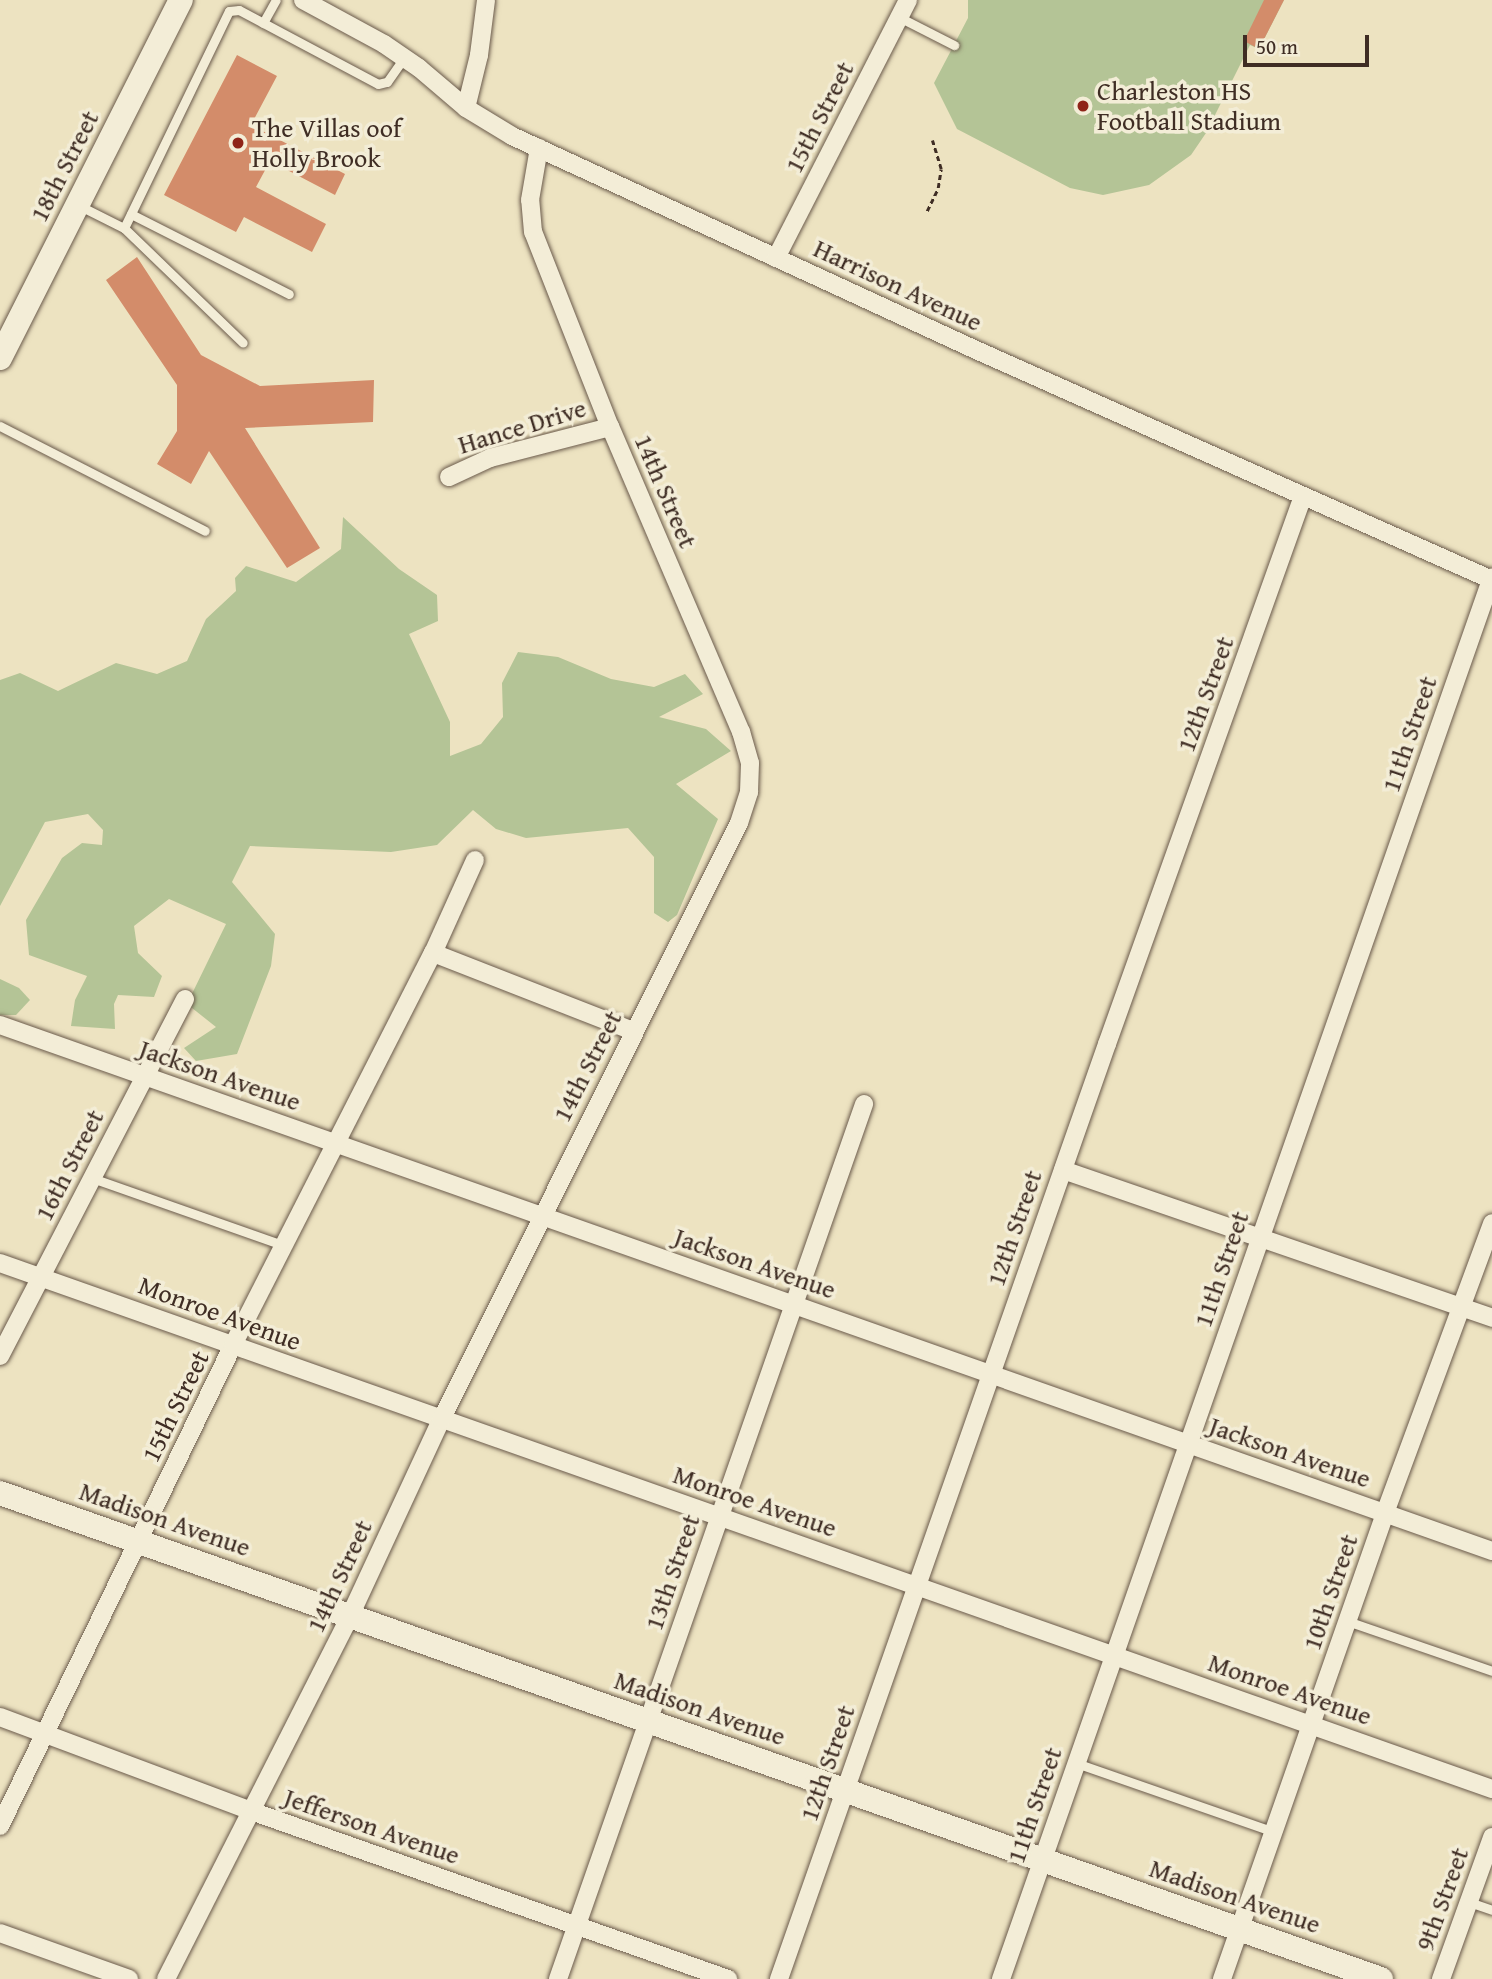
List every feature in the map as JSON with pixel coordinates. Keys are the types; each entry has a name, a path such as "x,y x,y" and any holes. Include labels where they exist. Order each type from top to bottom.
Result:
{"street":[{"name":"18th Street","path":"0,358 181,0"},
{"name":"Harrison Avenue","path":"303,0 404,58 485,122 776,258 1492,579"},
{"path":"466,108 479,55 486,0"},
{"name":"15th Street","path":"776,258 908,0"},
{"name":"14th Street","path":"166,1979 350,1616 441,1420 541,1216 739,823 749,792 750,763 741,732 610,427 533,232 530,200 539,148"},
{"name":"Hance Drive","path":"449,477 490,458 610,427"},
{"name":"12th Street","path":"779,1979 1303,496"},
{"name":"11th Street","path":"1001,1979 1492,579"},
{"name":"15th Street","path":"0,1826 47,1734 233,1345 433,953 475,860"},
{"path":"433,953 633,1031"},
{"name":"16th Street","path":"0,1356 186,999"},
{"name":"Jackson Avenue","path":"0,1025 1492,1551"},
{"name":"13th Street","path":"558,1979 864,1104"},
{"path":"1063,1170 1492,1318"},
{"name":"10th Street","path":"1222,1979 1385,1513 1492,1223"},
{"name":"Monroe Avenue","path":"0,1263 1492,1789"},
{"name":"Madison Avenue","path":"0,1493 1381,1979"},
{"name":"Jefferson Avenue","path":"0,1717 251,1811 728,1979"},
{"name":"9th Street","path":"1441,1979 1492,1837"},
{"path":"0,1933 129,1979"}],"lane":[{"path":"263,23 276,0"},
{"path":"124,228 229,11 239,10 378,84 387,82 404,58"},
{"path":"899,17 954,45"},
{"path":"78,204 124,228 243,343"},
{"path":"131,214 289,294"},
{"path":"0,426 205,531"},
{"path":"92,1178 285,1246"},
{"path":"1347,1621 1492,1671"},
{"path":"1076,1763 1274,1832"},
{"path":"1469,1902 1492,1910"}],"path":[{"path":"927,211 938,188 941,169 932,140"}],"green space":[{"name":"Charleston HS Football Stadium","path":"968,0 1284,0 1259,49 1250,45 1206,133 1191,155 1149,185 1103,195 1070,188 957,129 934,83 968,18"},
{"path":"343,517 399,569 437,595 438,621 409,634 450,722 450,756 481,744 503,717 502,683 518,652 558,657 611,679 654,687 685,674 703,694 659,717 706,729 731,751 676,784 718,819 677,915 668,922 654,913 654,857 628,828 526,838 496,829 473,810 437,845 391,852 250,846 232,882 275,934 271,966 237,1054 196,1061 184,1048 216,1027 187,1004 226,924 169,899 134,926 138,953 162,976 154,997 118,995 114,1004 115,1029 71,1026 75,1000 87,976 29,955 26,920 62,858 82,843 102,845 103,830 88,814 45,822 0,906 0,680 20,673 58,691 116,663 157,674 187,661 206,619 236,591 235,578 246,566 296,582 341,549"},
{"path":"0,979 19,988 30,1000 16,1015 0,1015"}],"building":[{"path":"1264,0 1284,0 1259,49 1244,41"},
{"name":"The Villas oof Holly Brook","path":"237,55 277,76 251,125 345,174 335,195 270,161 256,187 326,224 312,252 244,217 236,232 164,195"},
{"path":"137,257 201,355 260,386 374,380 373,422 245,428 320,548 287,568 209,451 191,484 157,464 177,431 177,385 106,280"}],"place":[{"name":"Charleston HS Football Stadium","path":"1083,106"},
{"name":"The Villas oof Holly Brook","path":"238,143"}]}
